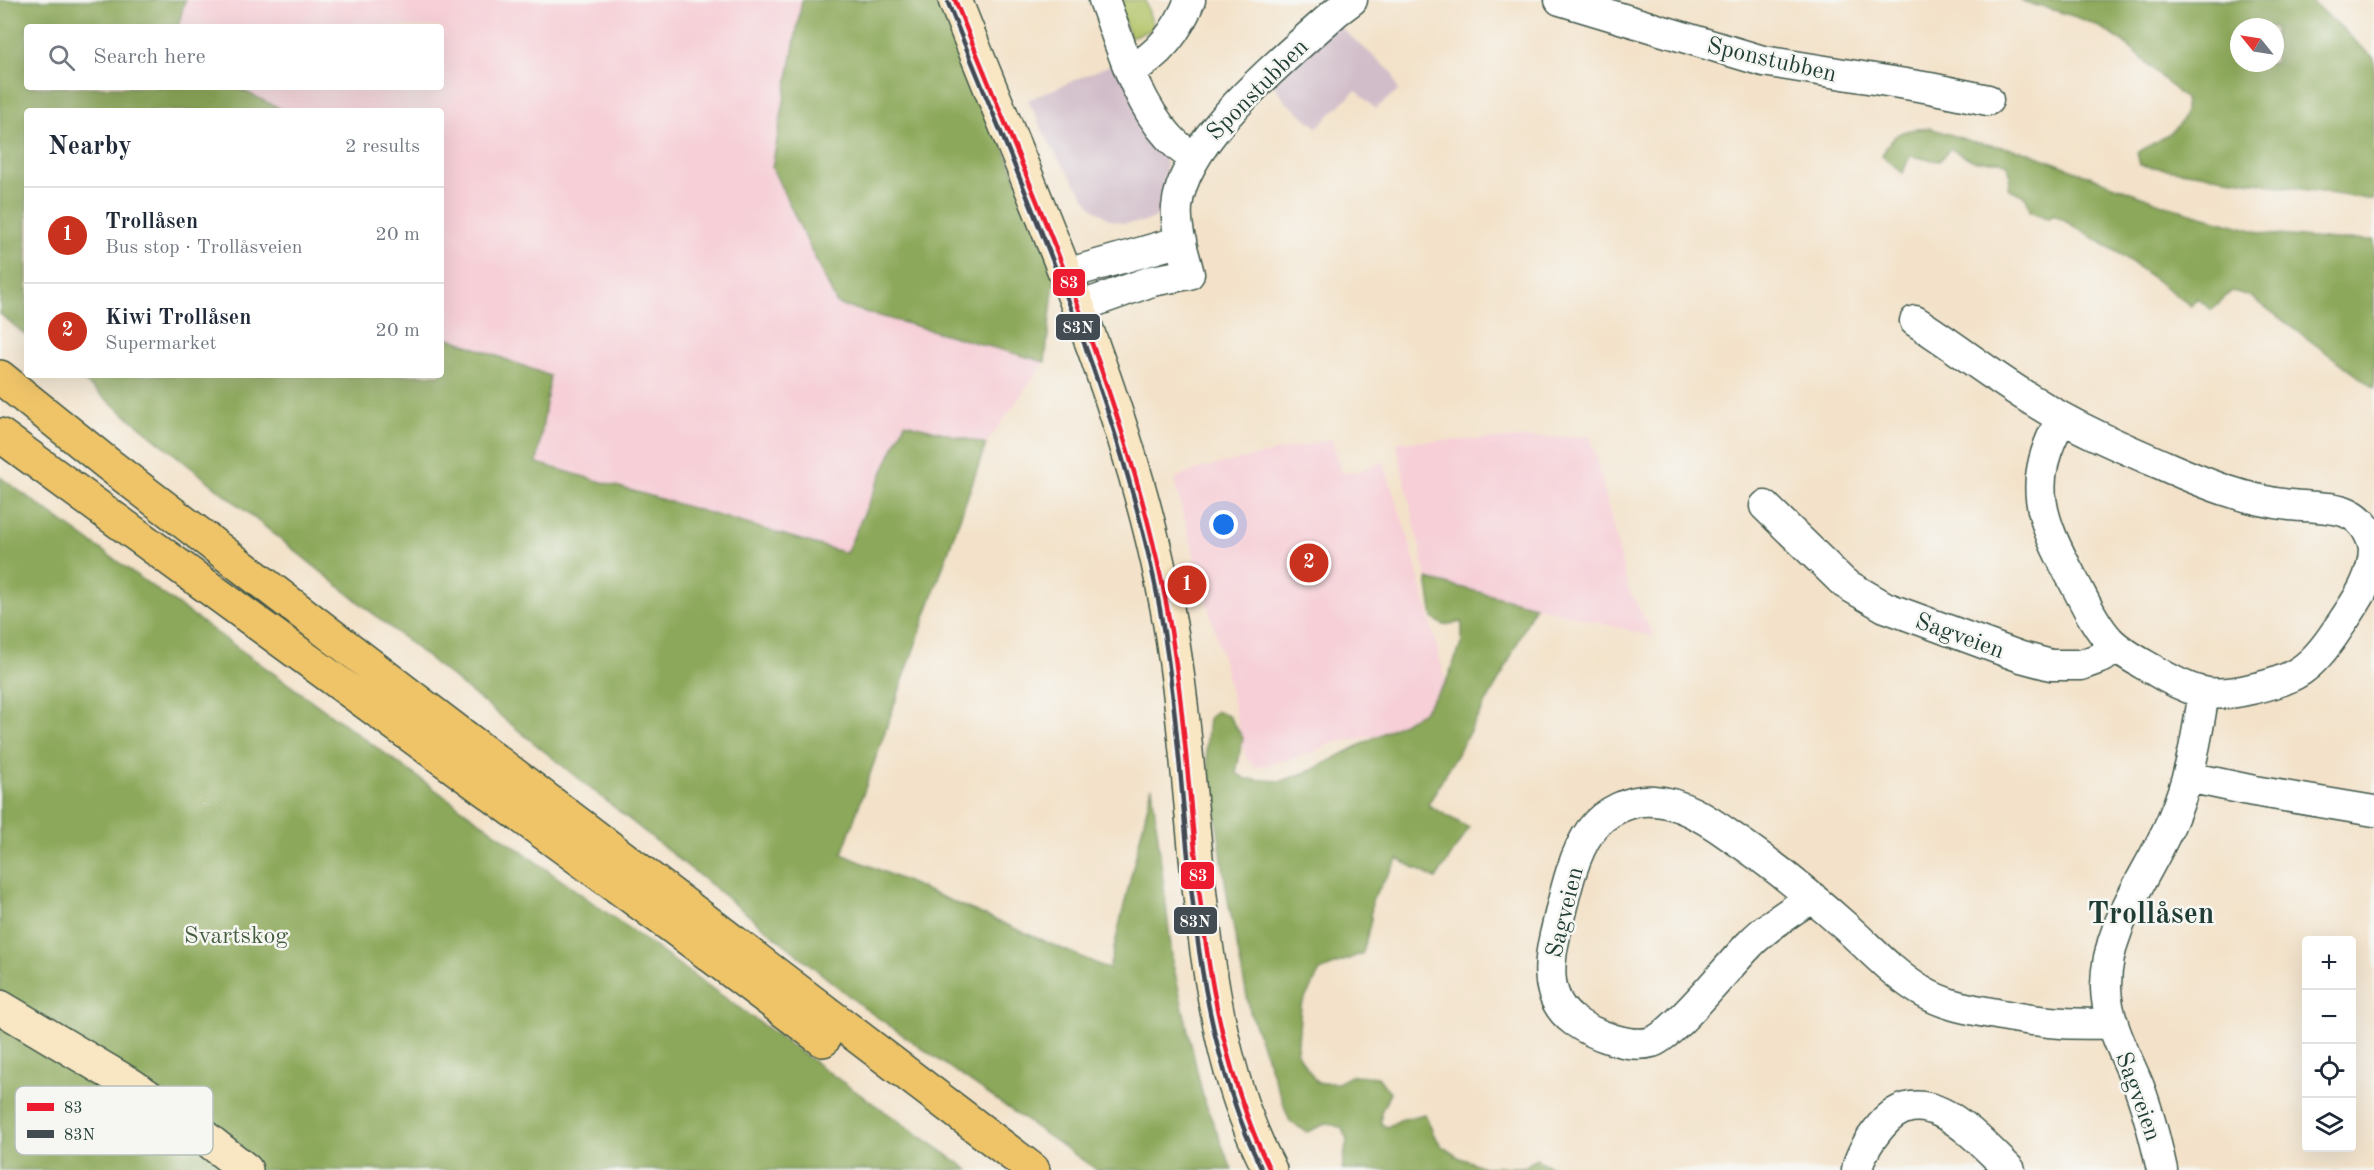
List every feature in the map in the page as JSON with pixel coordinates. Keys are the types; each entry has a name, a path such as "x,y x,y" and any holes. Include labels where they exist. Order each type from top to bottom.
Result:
{"highway":[{"path":"0,377 108,464 1033,1170"},
{"path":"0,435 674,928 997,1170"}],"street":[{"path":"955,0 1079,307 1106,378 1122,432 1162,582 1177,677 1201,903 1215,1005 1235,1087 1248,1124 1270,1170"},
{"name":"Sponstubben","path":"1104,0 1131,70 1150,110 1169,138 1194,158"},
{"path":"1131,70 1147,61 1169,40 1180,23 1190,0"},
{"name":"Sponstubben","path":"1079,307 1152,281 1189,274 1181,241 1177,207 1185,174 1194,158 1203,144 1245,97 1328,19 1352,0"},
{"name":"Sponstubben","path":"1560,0 1763,61 1988,100"},
{"path":"1066,274 1181,241"},
{"path":"1915,321 2033,402 2062,418 2199,481 2252,500 2343,510 2360,520 2371,536 2374,560 2364,586 2323,651 2298,673 2277,683 2226,693 2204,692 2172,681 2115,646 2098,626 2060,557 2042,510 2040,476 2043,458 2049,441 2062,418"},
{"name":"Sagveien","path":"1765,506 1844,583 1885,607 2050,666 2081,665 2103,657 2115,646"},
{"name":"Sagveien","path":"2162,1170 2154,1132 2143,1098 2113,1023 2106,987 2112,946 2121,920 2161,846 2188,777 2196,746 2204,692"},
{"path":"2188,777 2254,791 2374,811"},
{"name":"Sagveien","path":"1812,897 1773,923 1752,941 1678,1022 1656,1040 1641,1043 1625,1042 1597,1033 1564,1013 1553,992 1550,980 1551,955 1568,886 1589,833 1597,823 1626,805 1638,801 1654,801 1684,810 1716,826 1736,840 1812,897 1908,982 1934,998 1960,1006 2037,1022 2076,1025 2113,1023"},
{"path":"0,1007 132,1086"},
{"path":"1857,1170 1868,1143 1886,1120 1904,1108 1921,1106 1934,1109 1954,1120 2010,1170"},
{"path":"213,1144 246,1170"}],"shaded area":[{"path":"185,0 802,0 772,168 837,304 1045,362 986,444 905,423 846,553 537,462 550,377 444,336 444,108 279,108 242,90 444,90 444,24 179,24"},
{"path":"1334,22 1393,73 1398,91 1375,109 1357,91 1317,127 1285,101 1273,84"},
{"path":"1117,62 1164,152 1166,169 1157,216 1145,222 1124,223 1110,220 1092,207 1053,151 1028,100"},
{"path":"1591,436 1628,588 1655,637 1427,579 1396,442"},
{"path":"1332,439 1341,473 1356,472 1383,461 1409,540 1446,682 1422,713 1378,735 1333,743 1314,752 1262,767 1253,766 1246,757 1225,668 1176,488 1176,478 1198,469"}],"green space":[{"path":"0,0 185,0 179,24 24,24 24,90 242,90 279,108 24,108 24,334 0,314"},
{"path":"802,0 944,0 1055,274 1045,362 837,304 772,168"},
{"path":"1117,0 1145,0 1154,29 1130,37"},
{"path":"2018,0 2310,0 2374,58 2374,200 2140,165 2137,153 2175,129 2180,123 2185,114 2185,99 2116,37 2073,16"},
{"path":"1930,128 1970,141 2024,151 2173,208 2267,234 2336,240 2374,240 2374,388 2250,296 2232,291 2211,310 2197,298 2191,306 2120,254 2053,214 2049,219 2030,211 2026,197 2008,188 2010,175 2008,165 2001,161 1974,161 1951,149 1939,161 1910,156 1903,173 1882,156 1890,141 1900,133"},
{"path":"444,336 550,376 537,463 846,553 905,423 986,444 842,854 1109,969 1152,787 1173,964 1203,1097 1232,1170 1097,1170 864,1008 80,378 444,378"},
{"name":"Svartskog","path":"0,477 841,1081 969,1170 0,1170"},
{"path":"1427,579 1535,606 1504,671 1428,805 1469,828 1436,879 1398,859 1372,900 1371,920 1363,953 1320,971 1301,1006 1297,1053 1317,1083 1338,1083 1353,1075 1378,1077 1390,1093 1381,1112 1381,1124 1387,1127 1400,1120 1425,1114 1434,1135 1442,1146 1460,1158 1484,1167 1524,1167 1536,1159 1557,1170 1342,1170 1347,1140 1342,1128 1328,1123 1307,1132 1290,1122 1250,1012 1228,900 1206,750 1209,718 1216,711 1229,716 1243,738 1236,773 1246,779 1282,781 1312,770 1422,713 1446,682 1462,642 1462,622 1443,625 1433,618"}],"transit line":[{"name":"83","path":"955,0 1043,215 1098,359 1144,507 1162,582 1175,656 1198,880 1221,1028 1241,1100 1270,1170"},
{"name":"83N","path":"948,3 1036,217 1091,361 1137,509 1155,584 1168,657 1190,882 1200,956 1214,1029 1234,1101 1262,1170"}],"place":[{"name":"Kiwi Trollåsen","path":"1309,563"},
{"name":"Trollåsen","path":"1187,585"}],"district":[{"name":"Trollåsen","path":"2151,913"}]}
